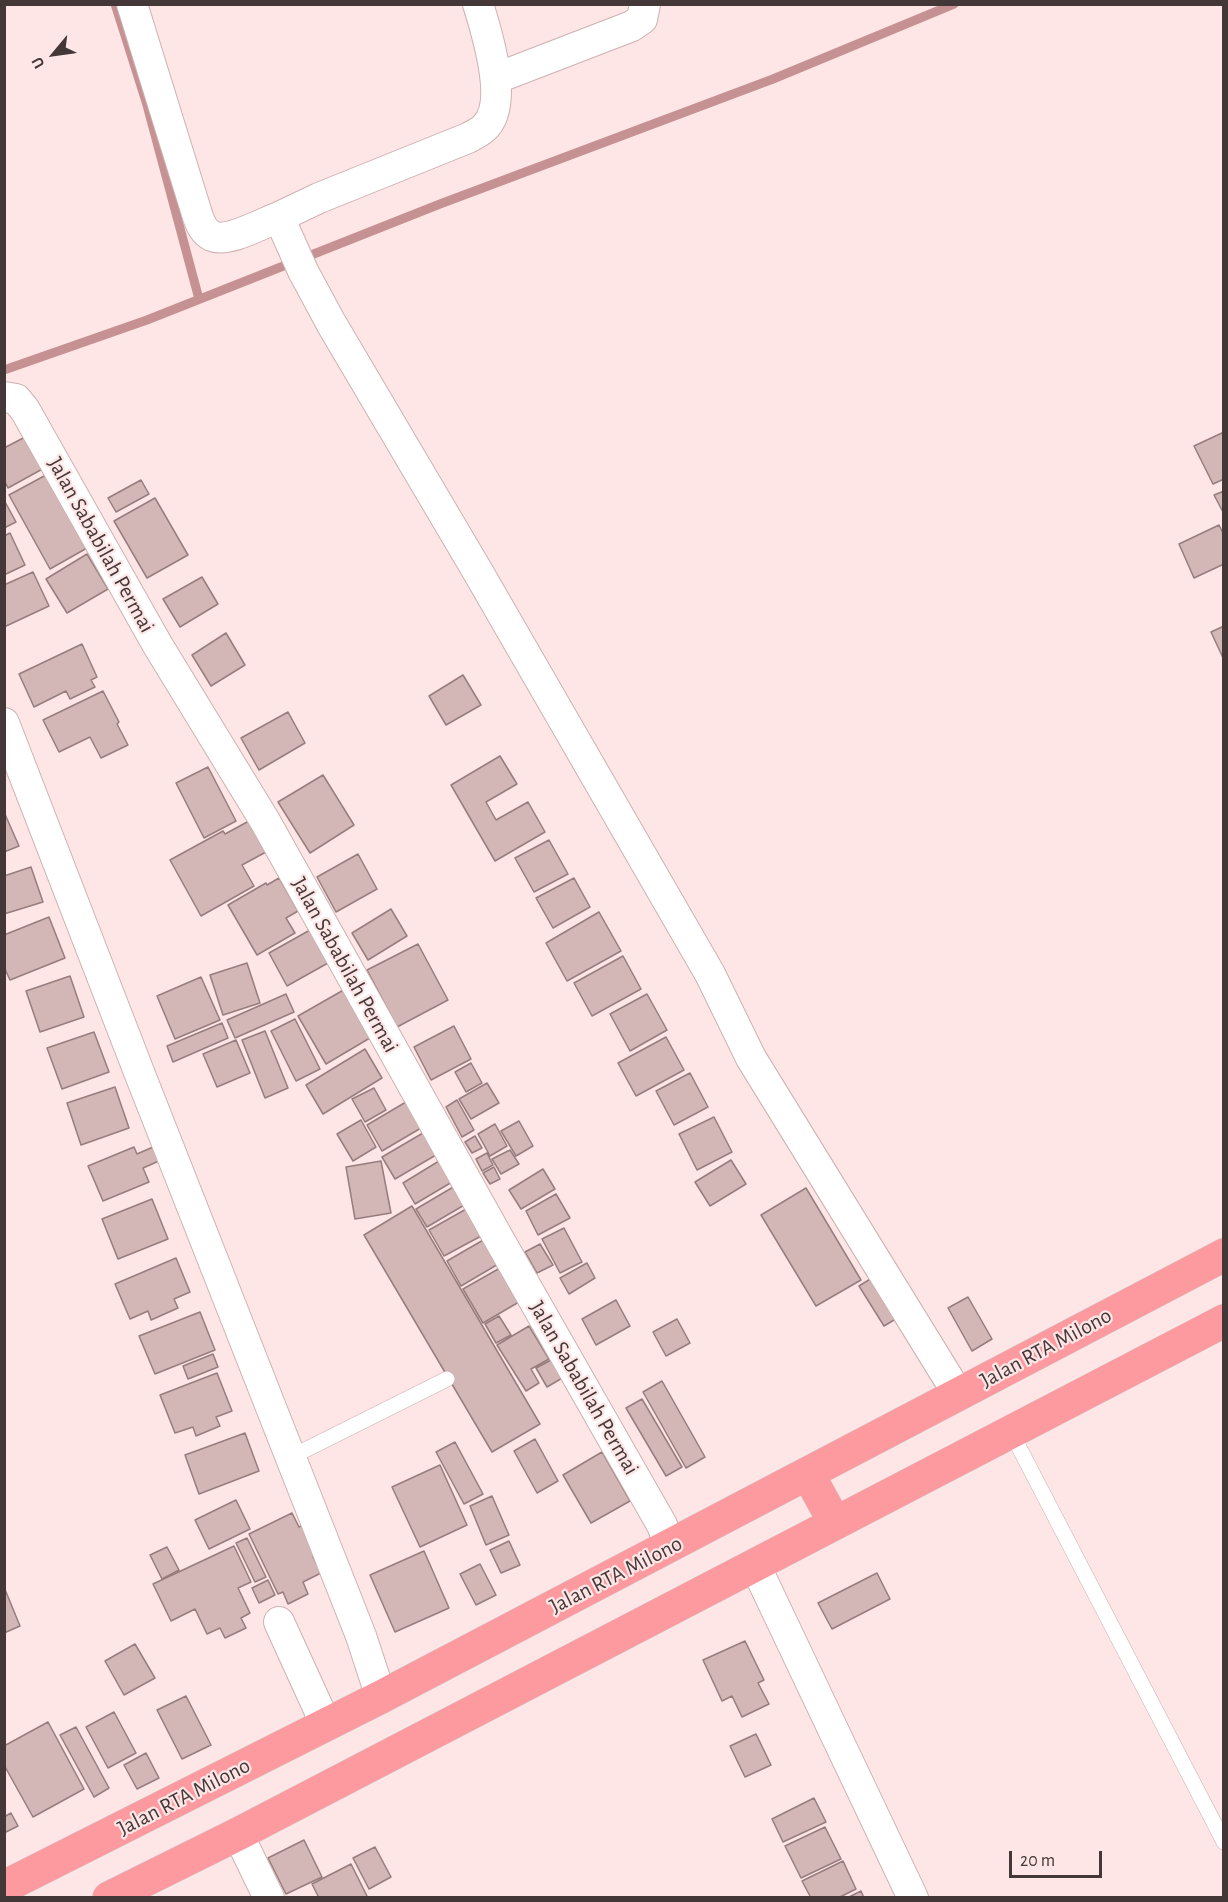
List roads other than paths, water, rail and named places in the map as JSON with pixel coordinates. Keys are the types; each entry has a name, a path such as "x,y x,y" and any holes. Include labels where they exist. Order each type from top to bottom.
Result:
{"highway":[{"name":"Jalan RTA Milono","path":"4,1887 381,1697 1224,1256"},
{"path":"109,1898 238,1834 1224,1321"},
{"path":"808,1474 835,1523"}],"street":[{"path":"132,4 198,217 203,229 211,236 221,238 283,225 318,198 468,138 485,128 495,109 497,78 478,4"},
{"path":"497,78 632,26 642,20 645,4"},
{"path":"283,225 303,271 331,323 710,974 751,1058 958,1394"},
{"name":"Jalan Sababilah Permai","path":"4,396 16,399 25,410 157,644 265,822 662,1525 670,1546"},
{"path":"4,723 361,1636 381,1697"},
{"path":"754,1565 913,1898"},
{"path":"279,1622 326,1725"},
{"path":"238,1834 268,1898"}],"lane":[{"path":"291,1457 447,1379"},
{"path":"1011,1432 1224,1842"}],"waterway":[{"path":"115,4 147,105 199,299"},
{"path":"4,370 147,320 440,204 773,79 954,4"}]}
